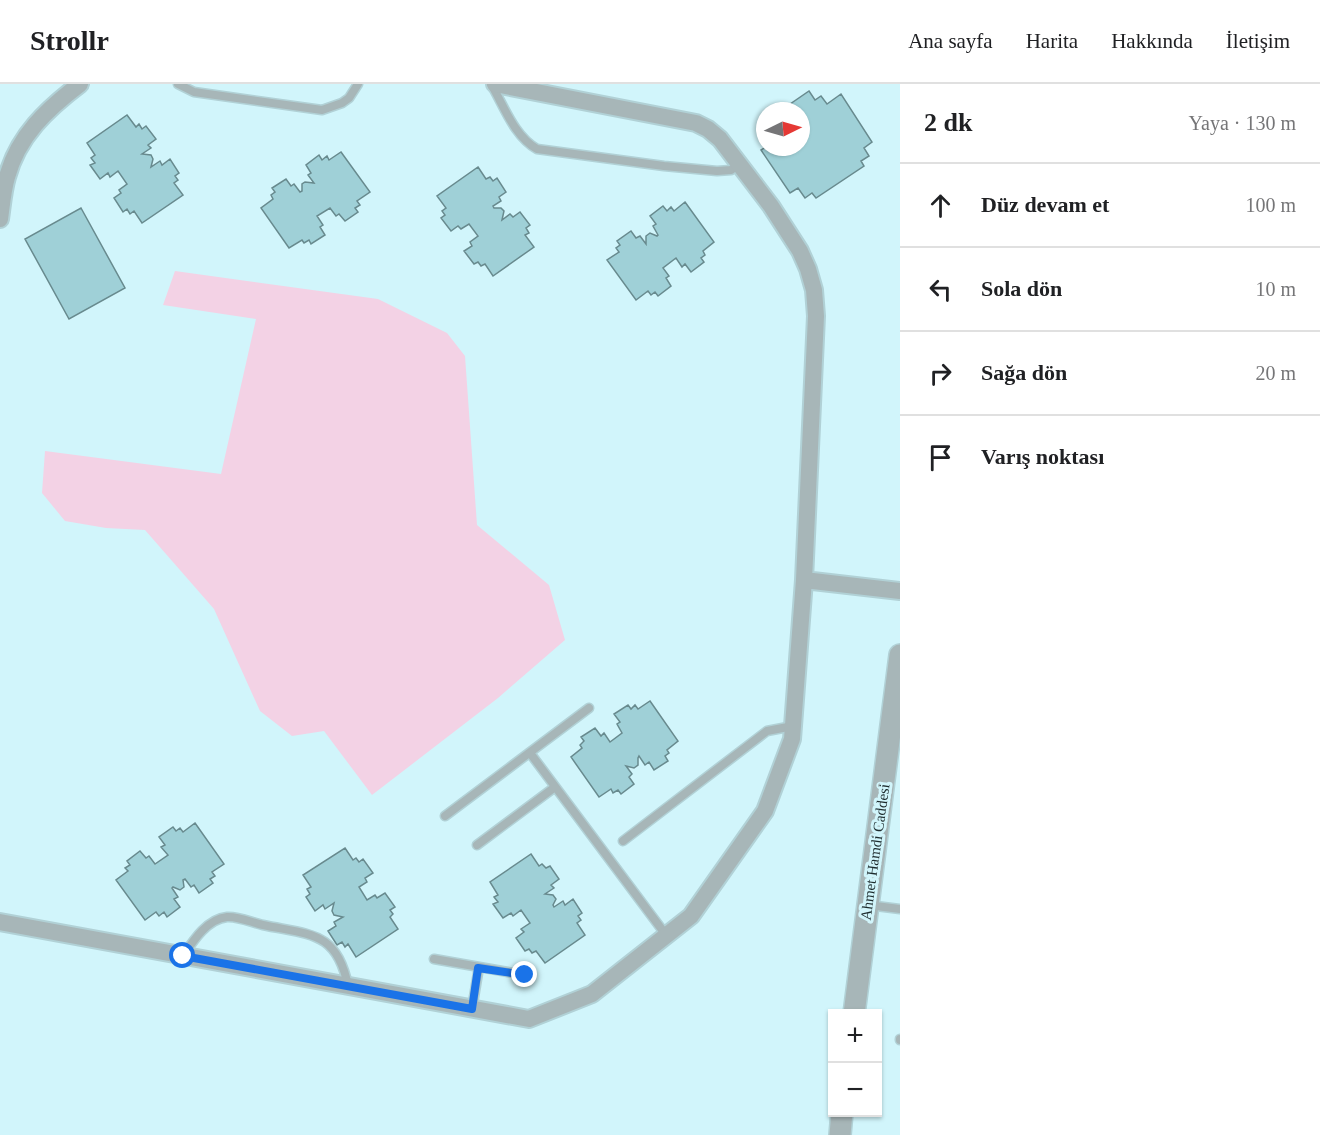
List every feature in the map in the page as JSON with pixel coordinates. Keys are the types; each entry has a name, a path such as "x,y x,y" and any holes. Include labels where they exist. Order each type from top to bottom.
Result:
{"street":[{"path":"0,219 7,178 17,149 33,124 58,100 80,84"},
{"path":"0,922 529,1019 592,994 691,916 765,811 792,739 804,580 816,316 814,290 808,269 800,251 771,206 720,139 708,129 696,123 493,84"},
{"path":"804,580 900,591"},
{"name":"Ahmet Hamdi Caddesi","path":"855,1009 900,656"},
{"path":"840,1135 842,1117"}],"lane":[{"path":"178,84 194,92 322,110 349,98 358,84"},
{"path":"493,84 520,135 537,149 628,162 717,171 731,170 739,164"},
{"path":"446,816 589,708"},
{"path":"623,841 767,731 793,726"},
{"path":"530,753 666,935"},
{"path":"477,845 555,787"},
{"path":"867,905 900,909"},
{"path":"183,956 193,940 208,925 227,917 321,937 334,950 344,967 348,986"},
{"path":"434,959 525,975"},
{"path":"472,1009 478,968"}],"shaded area":[{"path":"175,271 378,299 447,333 465,356 477,525 549,585 565,640 498,698 372,795 324,731 292,736 260,711 214,609 145,530 106,528 65,521 42,493 45,451 221,474 256,319 163,305"}],"building":[{"path":"809,91 815,100 821,96 827,104 841,94 872,142 864,148 869,156 861,161 864,166 816,198 812,193 805,198 798,188 790,193 765,156 810,156 810,102 793,102"},
{"path":"127,115 136,127 139,124 142,129 146,126 156,139 148,145 151,148 142,154 151,155 153,159 151,167 160,161 162,165 170,159 179,173 175,176 178,180 174,183 183,195 142,223 134,211 130,214 127,209 123,212 114,198 127,184 118,171 110,177 108,173 100,179 90,165 95,163 91,158 95,155 87,143"},
{"path":"341,152 370,192 357,201 360,205 355,208 358,212 345,221 339,214 336,216 330,208 317,216 323,225 320,227 325,235 311,244 309,240 304,243 302,240 289,248 261,208 273,199 271,195 275,192 272,188 286,179 300,192 305,182 314,183 308,175 311,173 306,165 319,155 322,160 327,156 329,160"},
{"path":"478,167 486,179 490,177 493,181 497,178 506,192 499,197 501,201 493,206 504,211 502,220 510,214 513,217 520,212 530,225 526,228 529,233 525,235 534,247 493,276 485,264 481,266 478,262 474,264 464,251 472,246 470,242 478,236 469,224 461,229 458,226 451,231 441,218 445,215 442,211 446,208 437,196"},
{"path":"685,202 714,242 703,251 705,255 701,258 704,262 691,272 685,264 682,267 676,258 663,268 669,276 666,278 671,286 658,296 655,292 651,295 648,291 636,300 607,260 619,252 616,248 620,245 617,241 631,231 636,238 640,236 646,244 646,236 650,233 657,236 653,226 656,224 650,216 663,206 667,211 671,207 674,211"},
{"path":"81,208 125,288 69,319 25,239"},
{"path":"650,701 678,741 667,750 669,753 665,756 668,761 654,770 649,762 645,765 639,756 638,765 634,768 626,766 632,774 629,777 634,784 621,794 618,790 613,793 611,789 599,797 571,757 582,748 580,745 584,741 581,737 595,728 601,736 604,733 610,742 622,733 617,724 620,722 614,714 628,705 631,709 635,705 638,709"},
{"path":"195,823 224,864 212,872 215,876 210,879 213,883 199,893 194,885 191,887 185,879 183,880 184,887 180,890 173,887 178,897 174,899 180,907 167,917 164,912 159,916 156,912 145,920 116,880 128,871 125,868 130,865 127,861 140,851 146,858 149,856 155,864 168,855 161,847 165,845 159,837 173,827 176,831 180,828 183,832"},
{"path":"345,848 353,860 356,858 359,862 363,859 373,873 365,878 367,882 359,887 367,900 385,893 395,907 390,910 393,914 390,917 398,929 356,957 348,944 345,947 342,942 337,945 328,931 336,926 334,922 343,917 334,915 332,911 334,903 325,909 323,905 315,911 306,897 310,894 307,889 311,887 303,875"},
{"path":"531,854 539,866 542,864 546,868 550,866 559,879 551,885 554,888 545,894 553,895 556,899 554,907 563,901 565,905 573,899 582,913 578,916 581,920 577,923 585,935 545,963 536,951 532,953 529,949 525,951 516,938 524,932 521,929 530,923 521,910 513,916 511,913 503,918 493,904 498,902 494,897 498,895 490,882"}],"route":[{"path":"183,956 472,1009 478,968 525,975"}]}
